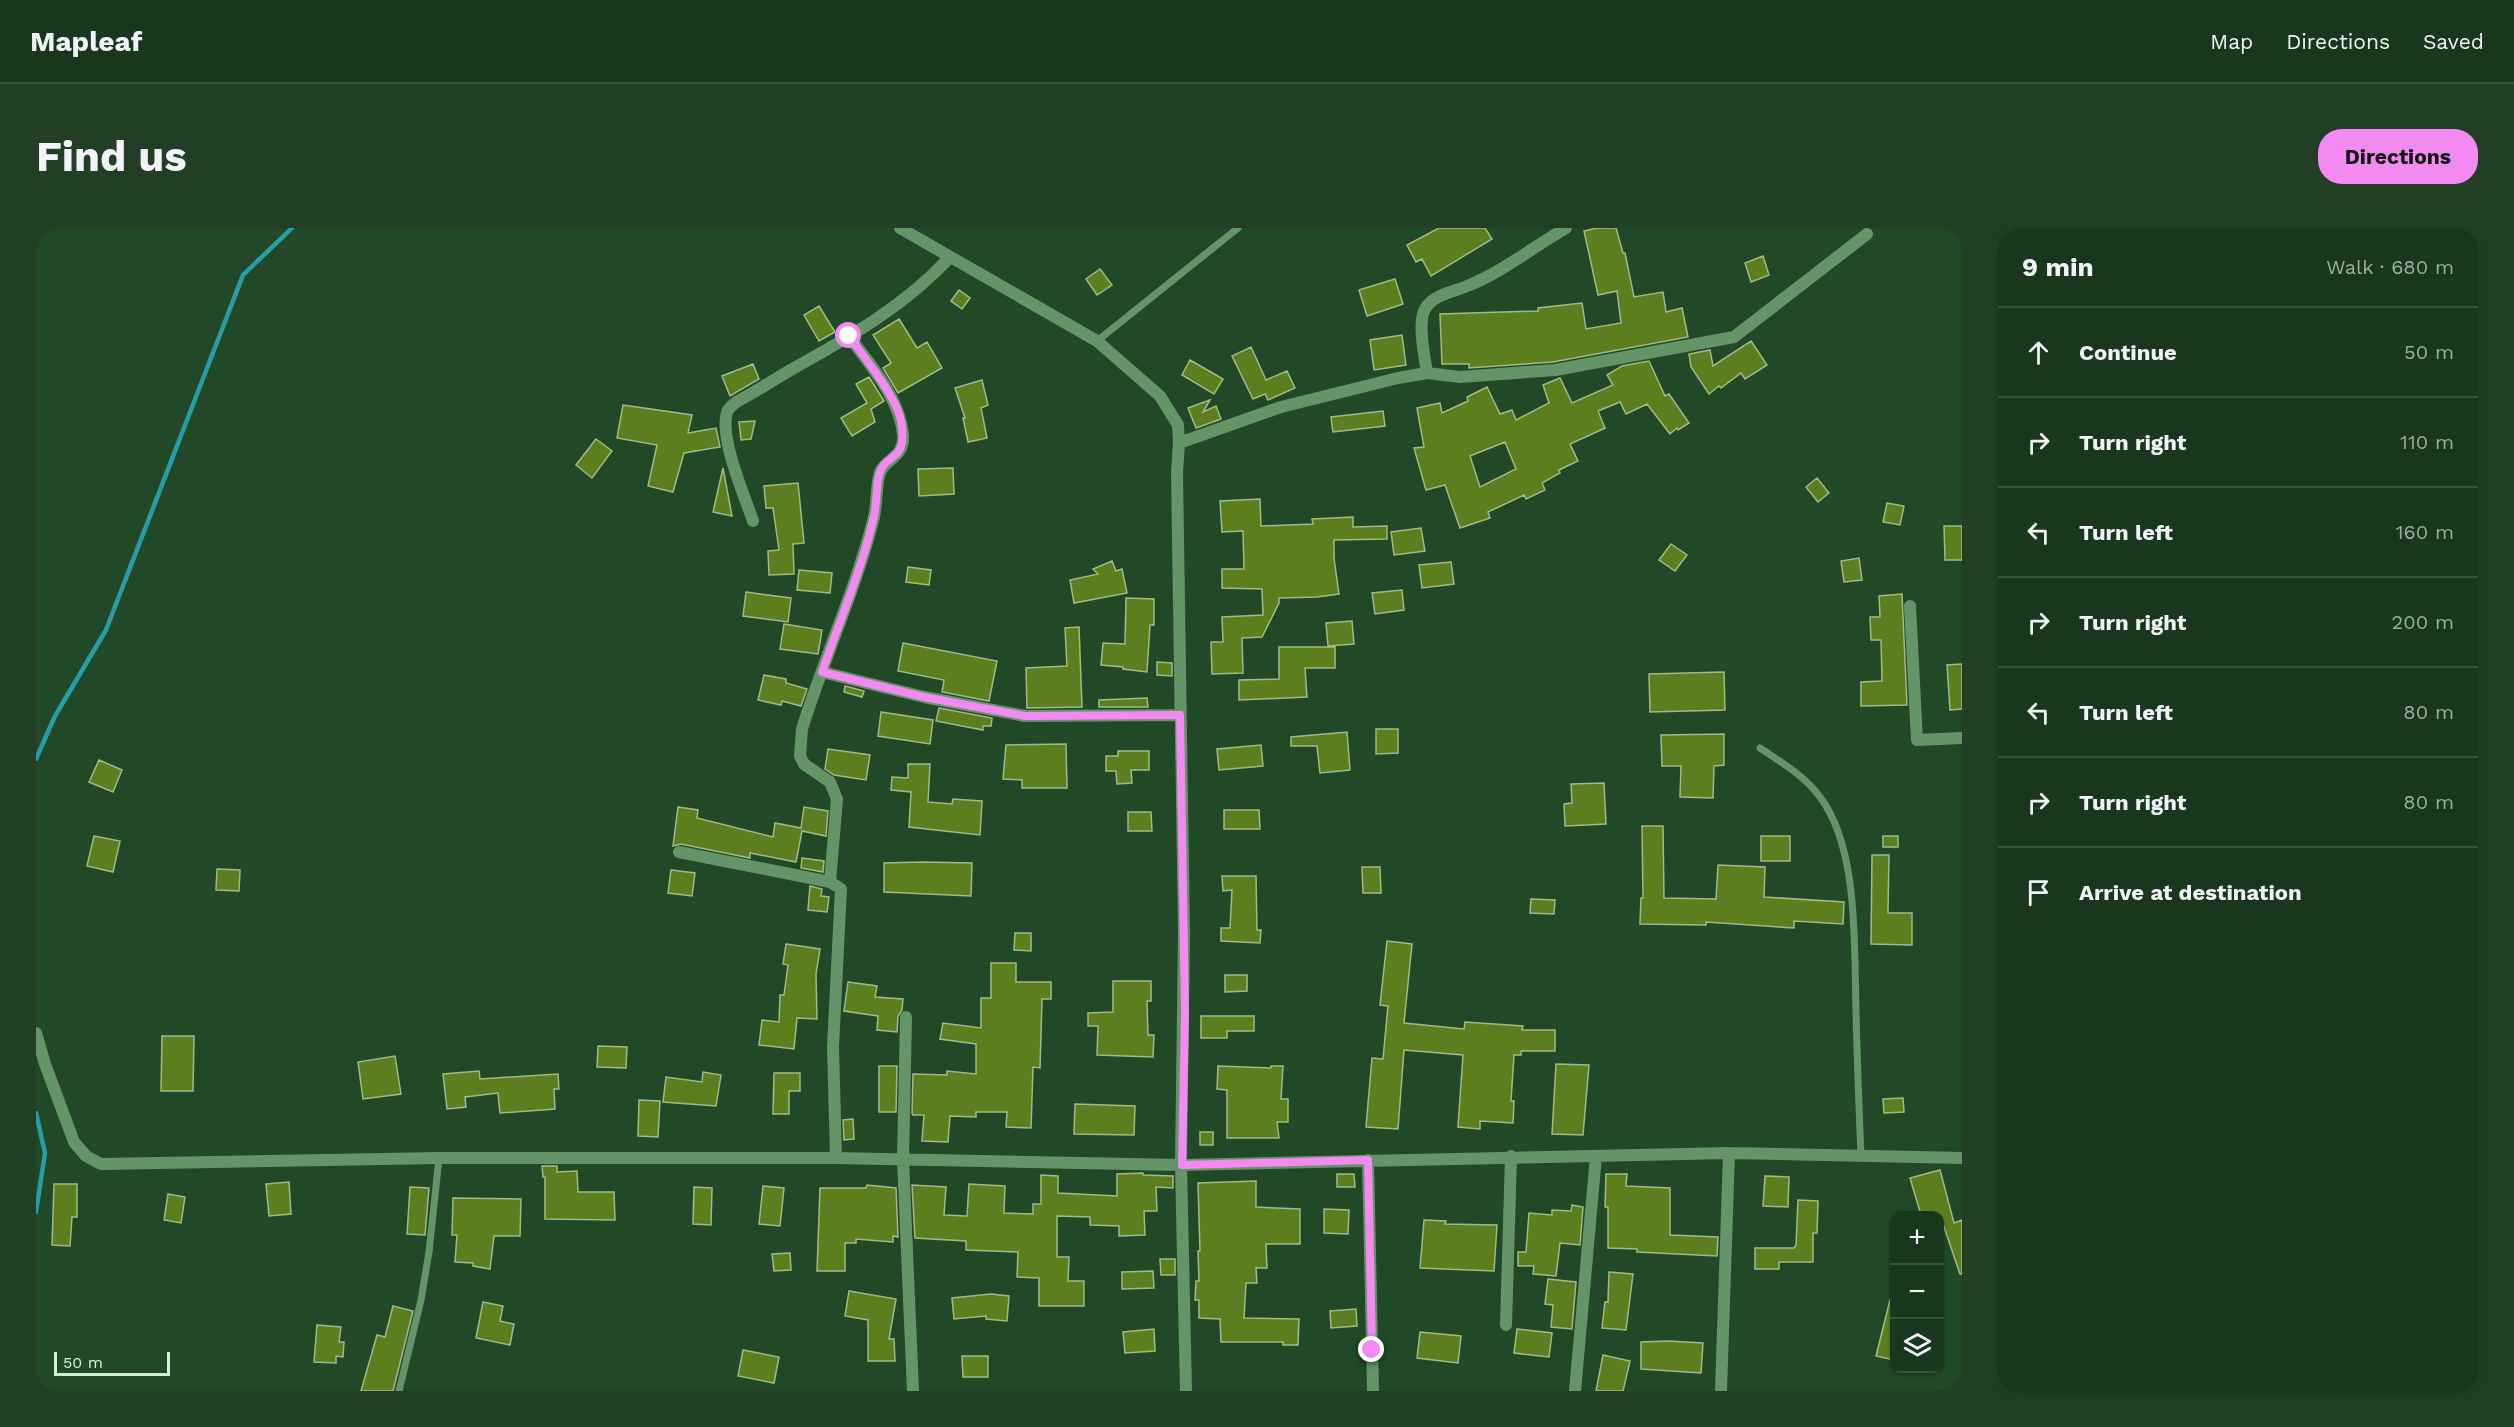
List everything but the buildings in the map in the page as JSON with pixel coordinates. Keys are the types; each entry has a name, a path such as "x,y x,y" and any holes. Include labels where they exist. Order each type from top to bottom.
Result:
{"street":[{"path":"900,228 1097,341 1160,396 1178,425 1185,1000 1182,1165 1186,1391"},
{"path":"1427,374 1422,318 1426,308 1446,293 1500,269 1565,228"},
{"path":"1179,443 1281,407 1371,383 1427,374 1460,377 1556,370 1734,337 1867,234"},
{"path":"753,521 728,443 725,422 729,409 909,297 926,283 950,257"},
{"path":"830,882 837,799 830,782 804,764 800,756 802,729 874,516 879,476 886,465 896,457 904,438 901,417 889,394 849,336"},
{"path":"1910,606 1917,740 1962,738"},
{"path":"822,672 924,697 1025,716 1180,715"},
{"path":"679,852 830,882 841,889 833,1047 836,1158"},
{"path":"906,1017 903,1159 913,1391"},
{"path":"36,1034 74,1142 86,1156 101,1164 439,1158 836,1158 1182,1165 1729,1153 1962,1158"},
{"path":"1721,1391 1729,1153"},
{"path":"1506,1325 1511,1156"},
{"path":"1575,1391 1596,1156"},
{"path":"1368,1160 1373,1391"}],"lane":[{"path":"1097,341 1238,228"},
{"path":"1760,748 1804,778 1829,811 1843,846 1852,909 1861,1156"},
{"path":"399,1391 421,1300 429,1252 439,1158"}],"waterway":[{"path":"36,759 55,716 106,630 243,275 292,228"},
{"path":"36,1113 45,1153 36,1212"}],"route":[{"path":"849,336 889,394 901,417 904,438 896,457 886,465 879,476 874,516 822,672 924,697 1025,716 1180,715 1185,1012 1182,1165 1368,1160 1372,1350"}]}
